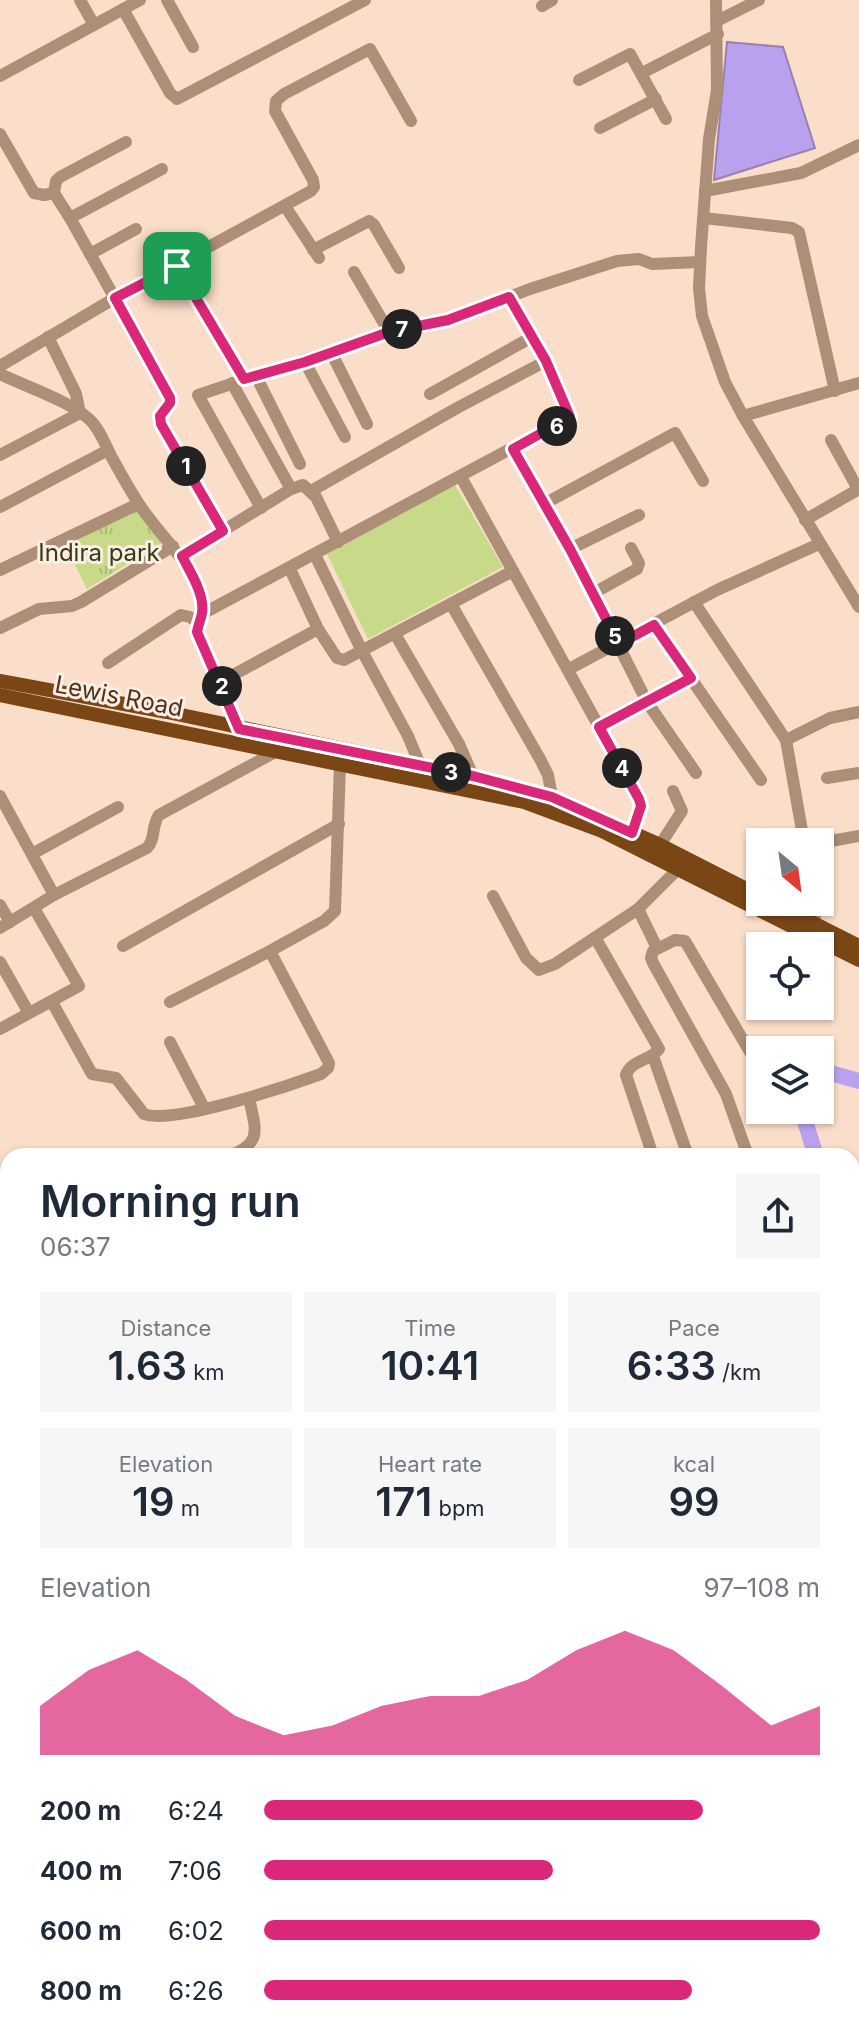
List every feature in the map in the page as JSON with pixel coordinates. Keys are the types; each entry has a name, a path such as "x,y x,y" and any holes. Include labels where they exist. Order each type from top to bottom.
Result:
{"main road":[{"name":"Lewis Road","path":"0,681 279,750 524,802 582,822 859,960"},
{"name":"Lewis Road","path":"0,695 239,729 473,776 552,797 660,845 746,889"},
{"path":"799,916 859,946"}],"street":[{"path":"80,0 94,25"},
{"path":"0,76 140,0"},
{"path":"167,0 193,47"},
{"path":"123,9 170,93 177,99 365,0"},
{"path":"716,0 717,90 700,262 702,316 725,382 743,416 859,607"},
{"path":"642,73 759,0"},
{"path":"0,366 115,298 311,191 314,184 275,111 276,101 284,94 359,52 370,49 411,121"},
{"path":"579,80 626,54 633,57 666,119"},
{"path":"600,128 656,99"},
{"path":"1,137 34,193 54,193"},
{"path":"126,142 60,177 54,193 170,398 170,403 160,416 161,424 223,531"},
{"path":"705,191 801,173 859,145"},
{"path":"70,218 162,169"},
{"path":"285,206 316,254 369,221 399,268"},
{"path":"704,218 792,228 799,232 835,391"},
{"path":"90,254 136,229"},
{"path":"261,508 198,395 389,332 448,320 617,261 639,259 652,264 700,262"},
{"path":"177,266 244,379 300,464"},
{"path":"354,272 389,332"},
{"path":"108,663 181,615 200,619 570,417 546,361 509,297"},
{"path":"48,337 76,394 80,413"},
{"path":"430,394 532,337"},
{"path":"331,352 367,424"},
{"path":"311,491 546,361"},
{"path":"305,362 345,437"},
{"path":"0,374 80,413 97,430 138,504 165,541 178,551 198,591 200,619 197,632 239,729"},
{"path":"244,379 291,489"},
{"path":"743,416 859,383"},
{"path":"0,455 80,413"},
{"path":"544,504 675,433 703,481"},
{"path":"805,520 858,489 831,440"},
{"path":"513,449 570,549 647,702 696,773"},
{"path":"0,507 108,450"},
{"path":"461,477 639,799 641,806 632,833"},
{"path":"0,628 39,609 72,606 81,602 223,531 291,489 303,485 311,491 338,542"},
{"path":"0,570 138,504"},
{"path":"570,549 639,515"},
{"path":"569,669 741,578 819,544"},
{"path":"592,594 637,569 639,563 631,548"},
{"path":"315,555 420,765"},
{"path":"290,569 318,629 337,658 344,660 513,571"},
{"path":"694,602 786,740 802,828"},
{"path":"451,604 540,759 548,775 552,797"},
{"path":"654,625 761,780"},
{"path":"220,682 318,629"},
{"path":"395,634 459,744 473,776"},
{"path":"599,727 691,678"},
{"path":"786,740 830,718 859,712"},
{"path":"0,905 5,925 54,895 147,848 153,838 152,827 159,815 279,750"},
{"path":"170,1002 270,951 324,921 335,911 340,764"},
{"path":"827,778 859,773"},
{"path":"660,845 682,811 673,791"},
{"path":"0,796 54,895"},
{"path":"32,854 118,807"},
{"path":"123,946 339,824"},
{"path":"834,840 859,836"},
{"path":"493,896 526,958 539,970 596,939 638,909 677,870"},
{"path":"0,1029 79,986 34,908"},
{"path":"638,909 657,948"},
{"path":"815,916 815,924"},
{"path":"596,939 659,1049 653,1056 631,1066 626,1075 650,1148"},
{"path":"745,1148 726,1094 651,958 657,948 681,939 688,944 746,1045"},
{"path":"52,1002 92,1074 116,1078 144,1114 162,1117 249,1098 321,1074 329,1063 270,951"},
{"path":"0,962 29,1013"},
{"path":"170,1042 204,1108"},
{"path":"653,1056 685,1148"},
{"path":"246,1148 256,1130 249,1098"}],"green space":[{"path":"455,485 503,567 368,639 327,554"},
{"name":"Indira park","path":"135,505 163,542 87,589 63,541"}],"shaded area":[{"path":"727,42 783,47 815,148 714,180"}],"waterway":[{"path":"834,1074 859,1081"},
{"path":"806,1124 813,1148"}],"route":[{"path":"177,266 244,379 305,362 389,332 448,320 509,297 546,361 570,417 513,449 619,644 654,625 691,678 599,727 639,799 641,806 632,833 552,797 473,776 239,729 197,632 202,614 201,603 182,556 223,531 161,424 161,413 168,407 170,398 115,298 177,266"}]}
